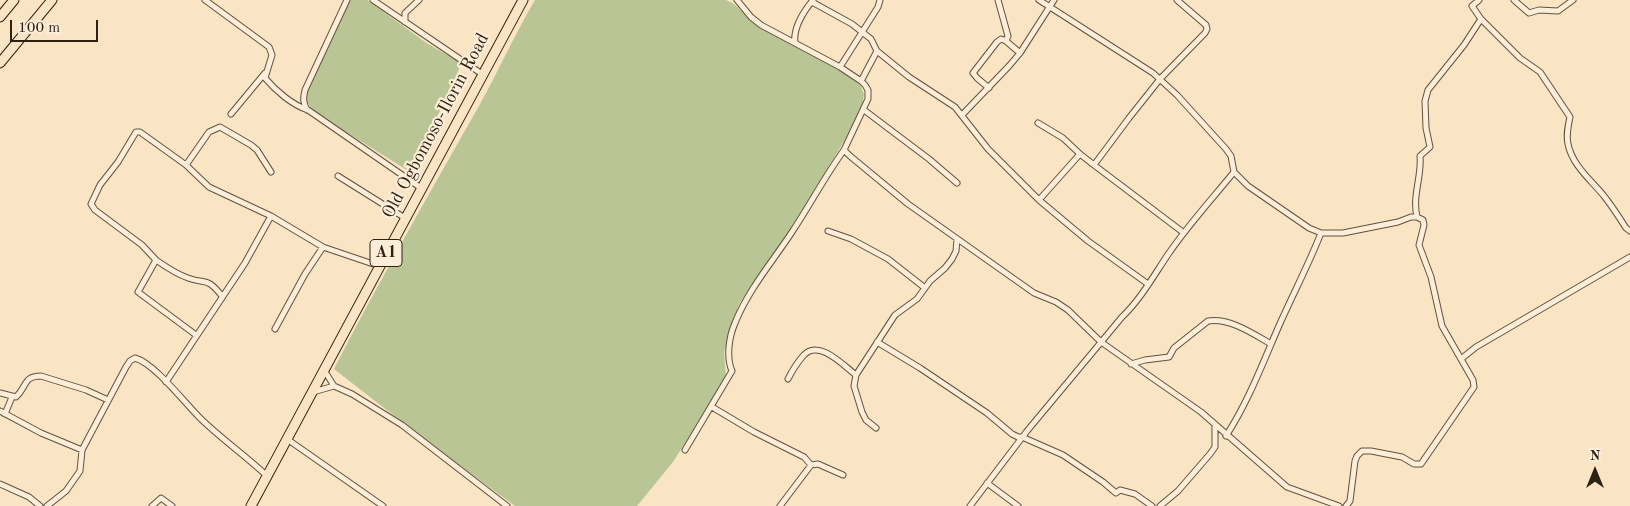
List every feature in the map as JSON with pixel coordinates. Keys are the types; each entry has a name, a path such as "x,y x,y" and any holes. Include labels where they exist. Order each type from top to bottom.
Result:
{"highway":[{"path":"0,17 14,0"},
{"path":"0,63 52,0"},
{"name":"Old Ogbomoso-Ilorin Road","path":"251,506 522,0"}],"street":[{"path":"205,0 270,47 272,55 265,73 230,114"},
{"path":"308,110 304,105 305,90 347,0"},
{"path":"373,0 482,74"},
{"path":"405,22 405,13 419,0"},
{"path":"685,450 732,371 728,363 729,349 738,316 750,293 844,150 864,110 869,94 865,84 840,67 761,26 737,0"},
{"path":"840,67 878,7 880,0"},
{"path":"998,0 1008,36 1006,41"},
{"path":"1039,0 1132,58 1160,79 1226,149 1231,156 1234,172 1248,186 1309,228 1321,233 1343,233 1398,222 1411,217 1418,217 1423,220 1424,225 1419,241 1420,250 1431,277 1442,326 1473,380 1473,389 1424,461 1418,464 1402,458 1371,451 1362,451 1357,456 1355,462 1350,501 1346,506"},
{"path":"962,115 1020,53 1048,6 1054,0"},
{"path":"1094,165 1160,79 1207,29 1206,25 1177,0"},
{"path":"1479,0 1472,6 1482,19 1520,58 1540,72 1570,117 1567,131 1571,153 1580,169 1602,193 1630,231"},
{"path":"1514,0 1529,13 1539,10 1558,11 1573,0"},
{"path":"795,43 796,29 812,1 852,24 871,39 877,51 909,77 947,100 962,115 988,149 1039,200 1088,241 1148,284"},
{"path":"1418,217 1415,207 1416,193 1422,170 1420,156 1430,147 1426,128 1425,101 1428,90 1482,19"},
{"path":"989,88 973,73 997,42 1001,39 1006,41 1020,53"},
{"path":"861,81 877,51"},
{"path":"265,73 265,78 270,84 300,107 308,110 421,188"},
{"path":"864,110 929,159 957,183"},
{"path":"1038,123 1063,138 1094,165 1184,233"},
{"path":"186,165 209,132 220,127 257,150 271,172"},
{"path":"222,296 210,282 189,279 156,260 142,245 95,210 91,202 97,195 100,185 118,162 136,132 140,132 186,165 209,187 271,216 323,247 379,266"},
{"path":"844,150 908,204 1034,293 1056,302 1068,310 1101,342 1201,412 1226,436 1287,487 1339,506"},
{"path":"1039,200 1080,154"},
{"path":"970,506 1022,436 1132,308 1184,233 1234,172"},
{"path":"338,176 404,218"},
{"path":"166,382 245,264 271,216"},
{"path":"828,231 851,239 888,258 925,288"},
{"path":"1226,436 1241,413 1292,297 1306,271 1321,233"},
{"path":"876,428 866,420 862,412 854,386 856,374 896,315 917,299 952,259 957,246 957,239"},
{"path":"275,329 304,274 323,247"},
{"path":"1461,359 1476,347 1630,257"},
{"path":"156,260 138,292 196,335"},
{"path":"1131,364 1168,357 1174,348 1208,321 1223,322 1237,326 1271,344"},
{"path":"877,342 987,413 1012,434 1018,437 1022,436 1063,455 1116,493 1120,490 1135,494 1152,506"},
{"path":"788,379 802,356 814,349 827,353 856,374"},
{"path":"47,506 66,491 80,471 82,450 126,367 133,358 142,361 166,382 200,417 266,475"},
{"path":"324,370 334,386 352,394 402,425 508,506"},
{"path":"0,393 16,397 29,378 41,376 86,390 108,400"},
{"path":"312,392 334,386"},
{"path":"12,397 3,413 41,433 82,450"},
{"path":"712,407 754,432 804,456 810,465"},
{"path":"1160,506 1178,491 1215,448 1215,426"},
{"path":"287,438 383,506"},
{"path":"780,506 810,465 818,464 843,475"},
{"path":"987,483 1018,506"},
{"path":"0,484 30,497 40,506"},
{"path":"152,506 161,498 172,506"}],"green space":[{"path":"349,0 367,0 428,44 461,63 454,82 410,172 314,112 309,106 307,97 309,87"},
{"path":"535,0 726,0 734,4 757,26 836,67 860,85 864,94 862,107 846,138 792,226 739,304 724,352 726,378 673,462 637,506 515,506 433,446 334,369"}]}
